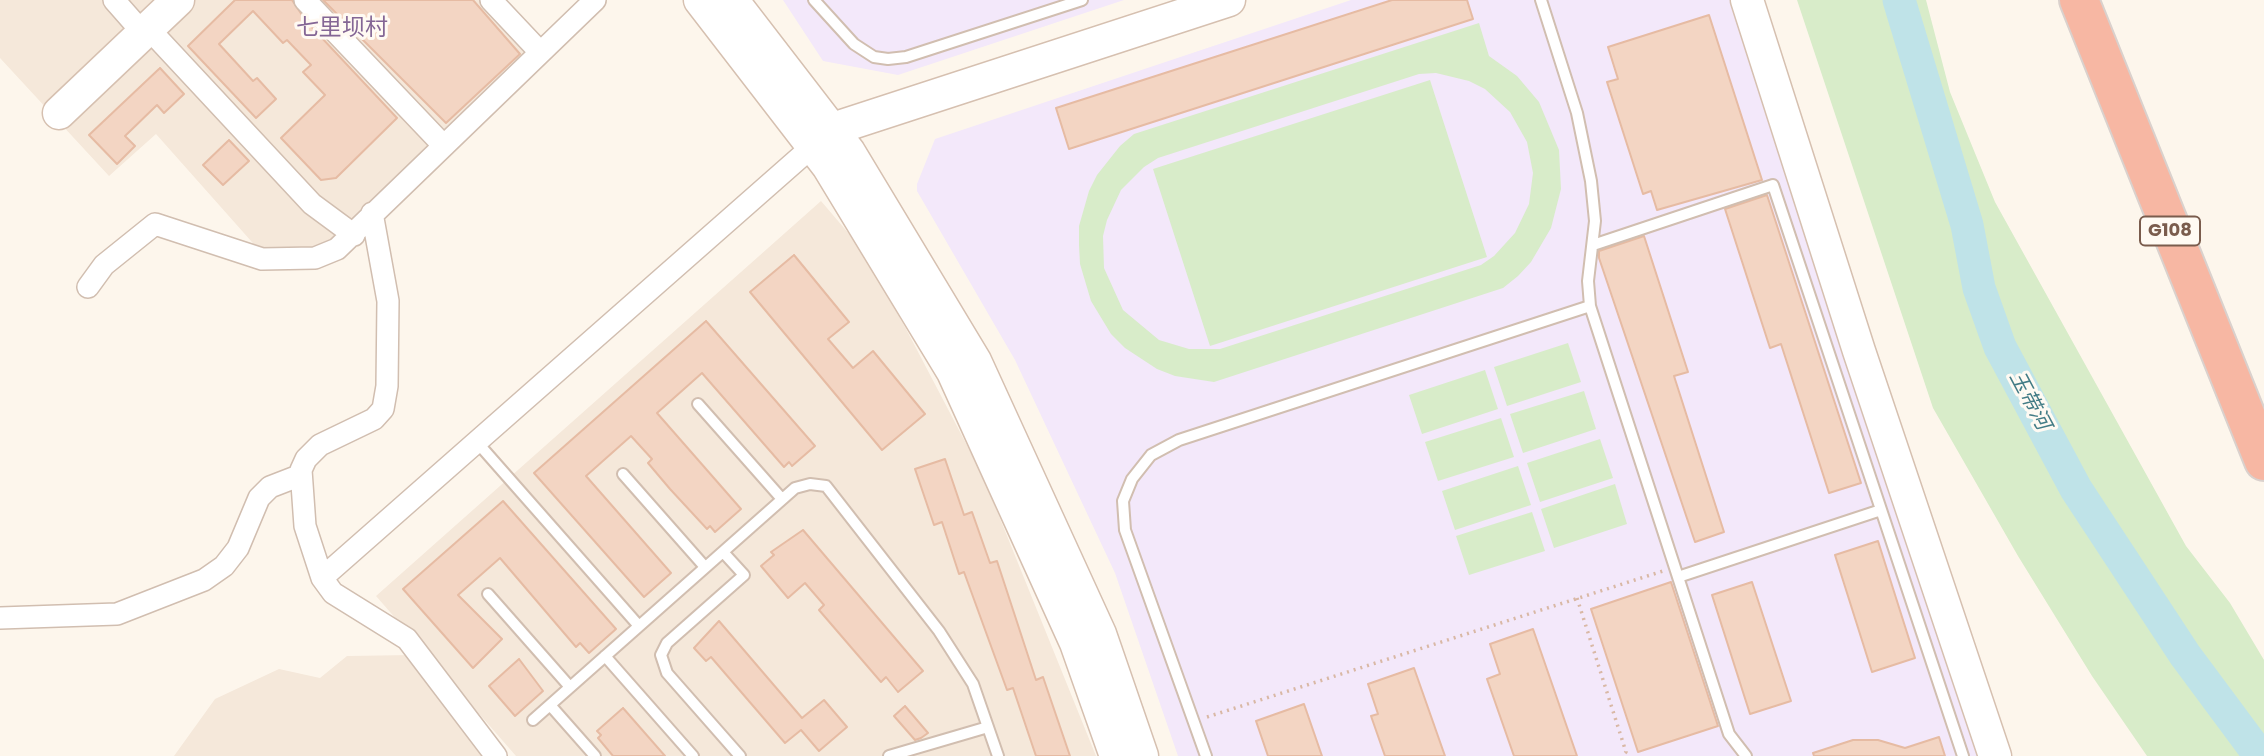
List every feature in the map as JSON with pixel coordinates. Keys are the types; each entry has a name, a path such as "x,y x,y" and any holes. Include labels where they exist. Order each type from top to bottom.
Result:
{"highway":[{"name":"G108","path":"2079,0 2264,461"}],"street":[{"path":"114,0 312,204 354,235"},
{"path":"59,113 178,0"},
{"path":"305,0 443,145"},
{"path":"491,0 540,52"},
{"path":"88,287 104,265 155,224 262,259 316,258 337,249 595,0"},
{"path":"700,0 882,204 975,361 1100,634 1142,756"},
{"path":"732,0 823,137 875,240 953,372 1076,643 1116,756"},
{"path":"322,578 823,137 1230,0"},
{"path":"1747,0 1859,351 1995,756"},
{"path":"372,213 388,301 387,386 383,409 374,419 315,449 306,459 301,475 305,526 322,578 333,593 407,639 496,756"},
{"path":"0,618 117,614 204,580 224,566 238,548 259,498 270,487 301,475"}],"lane":[{"path":"814,0 854,44 874,57 888,59 1082,0"},
{"path":"1541,0 1577,113 1591,181 1594,245 1588,282 1590,306 1729,734 1746,756"},
{"path":"1594,245 1773,185 1963,756"},
{"path":"1206,756 1125,530 1123,501 1132,479 1151,455 1179,440 1590,306"},
{"path":"698,404 782,499"},
{"path":"476,441 639,626"},
{"path":"623,474 705,567"},
{"path":"533,720 782,499 803,486 826,486 966,670 998,756"},
{"path":"1677,572 1881,510"},
{"path":"723,552 744,575 667,643 661,655 667,673 740,756"},
{"path":"488,594 570,687"},
{"path":"605,656 694,756"},
{"path":"550,705 595,756"},
{"path":"888,756 988,727"}],"path":[{"path":"1193,721 1577,598 1677,572"},
{"path":"1577,598 1626,752 1622,756"}],"shaded area":[{"path":"0,0 504,0 542,41 355,221 323,247 259,250 156,134 109,176 0,58"},
{"path":"783,0 1124,0 898,75 823,61"},
{"path":"1351,0 1730,0 1980,756 1178,756 1115,573 1015,360 917,191 917,184 935,139"},
{"path":"821,201 856,242 905,327 982,474 1096,756 516,756 376,596"},
{"path":"413,655 491,756 174,756 215,699 279,669 320,678 347,656"}],"green space":[{"path":"1797,0 1926,0 1950,92 1995,202 2186,546 2230,603 2264,660 2264,756 2147,756 2092,676 2018,556 1933,408"},
{"path":"1479,23 1489,56 1517,76 1539,102 1559,150 1561,189 1551,228 1531,262 1503,288 1214,382 1175,376 1157,369 1125,348 1111,334 1091,301 1080,264 1079,226 1089,191 1097,175 1120,146 1134,134","holes":["1436,73 1469,81 1485,89 1510,112 1527,142 1533,173 1529,204 1515,233 1494,256 1481,265 1220,349 1189,349 1159,340 1123,310 1104,268 1103,236 1107,220 1121,190 1144,167 1158,158 1419,74"]},
{"path":"1430,80 1487,257 1210,346 1153,169"},
{"path":"1568,343 1581,382 1507,406 1494,367"},
{"path":"1485,370 1498,409 1422,434 1409,395"},
{"path":"1584,391 1596,429 1523,453 1510,414"},
{"path":"1501,418 1514,457 1438,481 1425,442"},
{"path":"1600,439 1613,478 1540,502 1527,463"},
{"path":"1518,466 1531,505 1455,530 1442,491"},
{"path":"1615,484 1627,524 1554,548 1541,509"},
{"path":"1532,512 1545,551 1469,575 1456,536"}],"building":[{"path":"235,0 292,0 306,21 397,118 336,178 321,180 281,138 325,95 303,72 311,65 287,40 283,43 253,11 219,44 253,81 257,78 276,99 256,118 188,46"},
{"path":"323,0 473,0 520,54 446,123"},
{"path":"1392,0 1467,0 1473,19 1069,149 1056,108"},
{"path":"1709,15 1762,180 1657,210 1651,191 1643,194 1607,82 1618,79 1608,47"},
{"path":"160,68 184,94 164,113 157,105 125,136 135,146 117,164 89,135"},
{"path":"229,140 249,161 223,185 203,165"},
{"path":"1767,195 1861,483 1829,493 1781,344 1770,348 1725,209"},
{"path":"1644,236 1688,372 1674,376 1724,532 1695,542 1599,258 1599,251"},
{"path":"794,255 849,322 828,339 853,368 873,351 925,414 882,450 750,292"},
{"path":"706,321 815,446 792,466 789,462 784,467 702,373 657,413 741,509 715,532 710,526 707,529 648,463 652,459 631,436 586,476 671,573 644,597 534,473"},
{"path":"945,459 964,515 972,512 990,563 997,561 1036,680 1043,677 1070,756 1036,756 1013,688 1007,690 964,572 959,574 942,522 934,525 915,469"},
{"path":"503,501 616,629 589,653 580,643 576,647 500,558 458,595 502,639 473,668 403,589"},
{"path":"803,530 923,671 898,692 886,677 881,682 819,610 824,605 805,583 788,598 761,566 774,555 771,552"},
{"path":"1878,541 1915,658 1872,672 1835,555"},
{"path":"1671,582 1718,726 1638,752 1591,609"},
{"path":"1752,582 1791,701 1750,714 1712,595"},
{"path":"719,621 802,718 824,700 847,727 819,751 801,730 785,743 711,657 706,661 694,648"},
{"path":"1533,629 1577,756 1514,756 1487,679 1500,674 1490,644"},
{"path":"519,659 543,691 515,716 489,686"},
{"path":"1414,668 1445,756 1385,756 1371,716 1378,714 1368,684"},
{"path":"1304,704 1322,756 1268,756 1256,721"},
{"path":"905,706 928,733 921,738 915,740 894,716"},
{"path":"623,708 665,756 613,756 598,738 601,735 597,731"},
{"path":"1939,737 1945,756 1814,756 1813,753 1853,740 1878,740 1905,748"}],"waterway":[{"name":"玉带河","path":"1899,0 1967,225 1979,288 2000,347 2076,489 2185,655 2260,756"}],"district":[{"name":"七里坝村","path":"342,29"}]}
